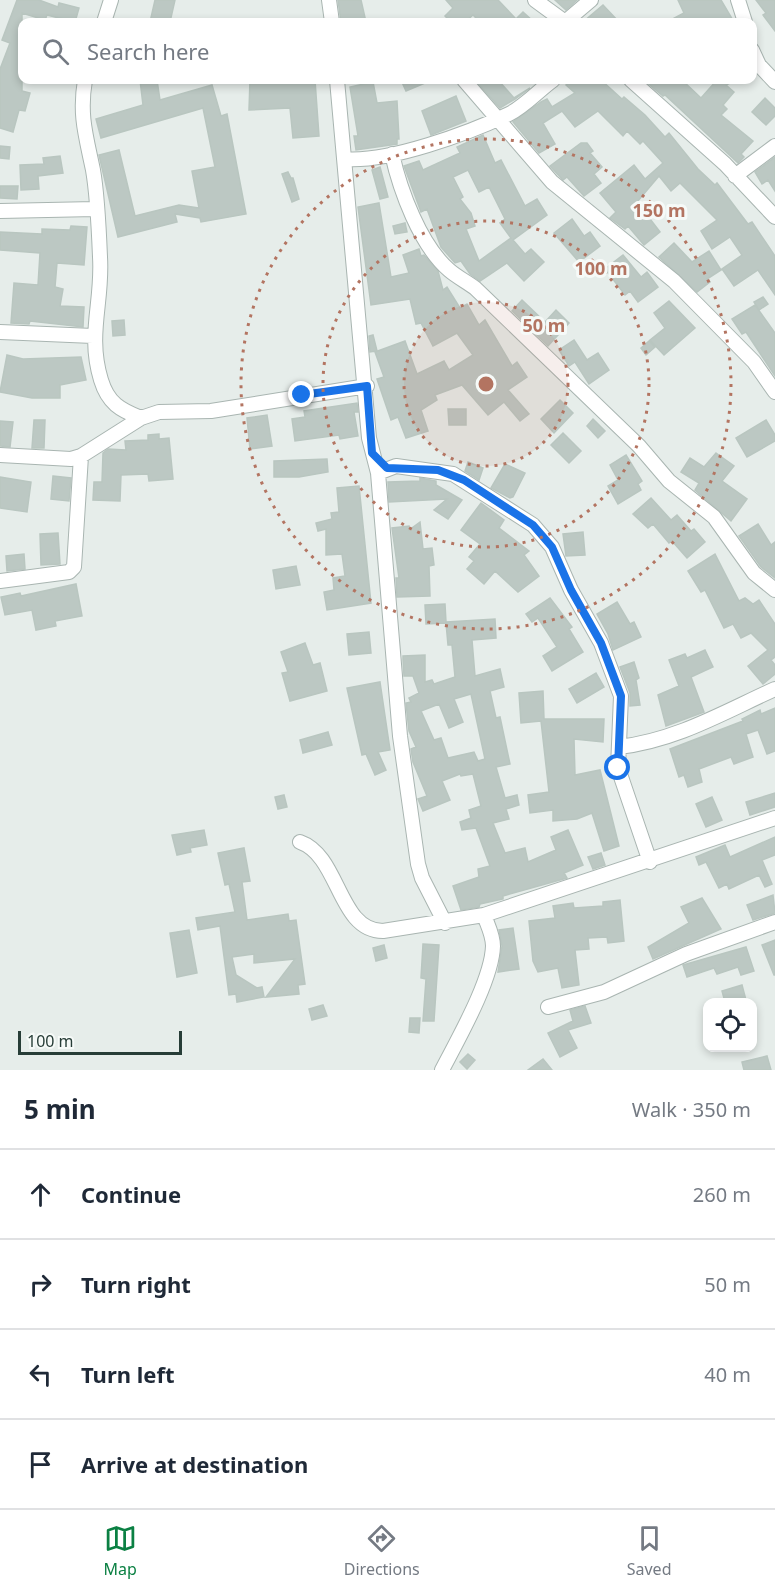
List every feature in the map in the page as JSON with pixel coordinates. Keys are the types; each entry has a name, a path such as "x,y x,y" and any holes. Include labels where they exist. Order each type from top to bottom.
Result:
{"street":[{"path":"105,18 111,0"},
{"path":"329,0 331,18"},
{"path":"535,0 560,18"},
{"path":"570,18 591,0"},
{"path":"738,0 742,18"},
{"path":"757,60 775,82"},
{"path":"84,84 81,110 83,134 93,172 101,259 93,336 101,382 109,401 119,410 141,418"},
{"path":"337,84 372,453 382,470 400,736 418,864 445,923"},
{"path":"467,84 552,182 674,281 754,362 775,392"},
{"path":"344,159 392,154 446,138 510,113 548,84"},
{"path":"636,84 652,96 775,217"},
{"path":"735,176 775,146"},
{"path":"392,154 399,185 413,219 447,269 476,288 639,446 669,481 714,517 754,573 775,590"},
{"path":"0,211 95,209"},
{"path":"0,332 93,336"},
{"path":"0,455 71,459 81,456 141,418 159,412 211,411 367,386"},
{"path":"0,581 69,572 74,567 81,456"},
{"path":"382,470 430,469 458,477 533,525 552,547 571,590 601,643 621,696 618,768 650,862"},
{"path":"619,747 645,744 680,734 775,689"},
{"path":"300,842 312,846 322,858 357,921 366,927 383,931 484,915 650,862 775,818"},
{"path":"441,1070 462,1031 491,960 492,934 484,915"},
{"path":"548,1007 604,992 686,954 775,922"}],"building":[{"path":"17,0 39,0 58,7 59,3 79,8 76,18 47,15 46,18 38,18 22,13 22,18 18,18 18,84 22,84 22,91 30,93 25,111 19,110 13,132 0,128 0,69 10,43 2,40"},
{"path":"155,0 175,0 171,18 151,18"},
{"path":"338,0 361,0 365,18 340,18"},
{"path":"446,0 498,0 515,18 476,18 473,15 470,18 447,18 445,16 453,8"},
{"path":"555,0 577,0 566,10"},
{"path":"678,0 721,0 732,18 675,18 684,13"},
{"path":"756,0 775,0 775,31 763,15 766,13"},
{"path":"603,5 615,18 588,18"},
{"path":"523,12 530,18 517,18"},
{"path":"140,84 158,84 160,100 212,85 221,116 227,114 246,214 201,222 200,218 175,214 177,222 118,237 99,155 119,150 135,216 179,205 199,208 192,171 215,167 203,108 101,138 96,119 143,105"},
{"path":"250,84 315,84 319,136 293,138 290,108 249,110"},
{"path":"373,84 377,103 397,101 399,139 397,139 397,144 356,150 354,136 358,136 350,87"},
{"path":"403,84 423,84 406,91"},
{"path":"479,84 502,84 514,98 530,88 515,99 500,108"},
{"path":"605,84 645,115 665,137 669,133 698,169 715,185 717,183 748,224 752,222 775,256 775,295 758,270 734,286 722,269 742,255 730,237 712,249 701,231 717,220 680,183 671,191 659,176 637,202 660,232 644,245 628,226 625,229 610,218 616,212 600,193 634,165 645,179 663,163 643,141 640,144 627,131 623,136 598,111 575,127 562,111 543,123 555,144 539,153 513,122 547,99 552,107 575,93 566,85"},
{"path":"649,84 686,84 701,98 713,84 728,84 726,85 734,92 723,105 727,109 721,115 753,141 741,154 744,157 738,163 665,95 663,96"},
{"path":"456,96 466,121 431,135 422,111"},
{"path":"765,98 775,108 775,116 766,125 752,112"},
{"path":"483,135 495,163 501,160 525,206 537,199 547,215 513,240 525,254 531,249 544,262 524,281 507,263 480,281 470,274 461,261 455,263 441,247 427,209 421,212 404,166 419,161 423,170 460,153 457,147","holes":["468,170 479,192 489,187 505,219 500,223 511,238 479,261 466,229 475,226 471,213 460,199 463,197 453,177"]},
{"path":"581,143 587,143 593,151 590,153 602,167 594,174 601,183 584,196 567,177 563,180 550,166"},
{"path":"0,146 10,147 9,159 0,158"},
{"path":"60,156 63,173 38,176 39,189 21,190 20,165 44,164 43,158"},
{"path":"775,157 775,191 768,180 762,184 755,172"},
{"path":"380,167 388,197 380,199 372,170"},
{"path":"288,172 293,178 299,199 292,202 282,174"},
{"path":"0,186 18,186 17,199 0,198"},
{"path":"379,203 391,277 409,273 403,255 419,249 421,256 424,255 438,271 443,290 447,287 460,308 467,304 479,325 485,320 512,366 517,362 527,377 508,390 529,414 520,421 504,402 488,415 462,385 435,395 437,400 421,410 428,431 406,438 398,417 391,420 377,379 384,377 375,352 405,341 417,374 444,361 449,370 473,355 457,333 433,346 421,323 416,324 410,299 371,305 358,207"},
{"path":"572,219 584,236 590,232 600,246 579,262 554,233"},
{"path":"405,223 407,232 395,234 393,226"},
{"path":"71,226 87,227 84,265 57,263 55,287 63,289 60,306 84,307 83,327 30,321 29,324 11,323 14,283 38,285 40,253 0,250 0,232 42,234 42,229 70,230"},
{"path":"674,243 692,262 709,251 721,270 707,279 710,282 697,292 659,257"},
{"path":"623,255 641,277 647,272 658,287 638,302 630,291 625,295 605,269"},
{"path":"763,297 768,304 759,310 754,302"},
{"path":"522,300 545,322 556,310 569,323 548,346 512,311"},
{"path":"669,301 695,328 664,355 650,340 665,328 654,313"},
{"path":"755,305 775,333 775,376 746,332 742,334 732,319"},
{"path":"124,320 125,335 113,336 112,321"},
{"path":"373,335 377,351 370,352 369,336"},
{"path":"574,340 587,360 598,353 609,370 589,384 575,362 569,366 559,350"},
{"path":"649,341 655,347 646,355 641,348"},
{"path":"7,355 23,359 81,357 86,380 60,385 60,398 32,398 0,392"},
{"path":"560,400 573,413 554,433 541,419"},
{"path":"357,403 358,412 354,412 358,436 340,439 339,435 295,441 292,419 305,417 304,411"},
{"path":"448,409 466,409 466,425 449,425"},
{"path":"267,415 272,446 250,449 247,418"},
{"path":"593,419 605,431 598,438 587,426"},
{"path":"34,420 45,420 44,448 32,448"},
{"path":"766,420 775,435 775,441 747,457 736,438"},
{"path":"0,421 13,422 10,447 0,446"},
{"path":"563,433 581,451 569,463 551,445"},
{"path":"159,434 159,439 169,438 173,479 149,481 148,474 121,475 120,501 93,500 94,482 102,482 103,453 108,449 126,450 125,441 148,440 148,435"},
{"path":"716,453 734,466 722,481 747,499 731,521 695,490 699,483 681,472 690,458 704,467"},
{"path":"626,455 642,481 638,484 641,490 618,504 608,486 618,480 610,465"},
{"path":"327,459 328,472 299,477 274,477 274,461"},
{"path":"468,462 483,468 479,480 465,471"},
{"path":"505,464 525,473 513,497 510,498 491,488"},
{"path":"53,476 71,478 69,501 51,499"},
{"path":"0,477 31,482 27,512 0,508"},
{"path":"420,478 436,481 436,485 462,500 448,519 434,510 447,499 389,502 388,482 420,481"},
{"path":"359,486 371,603 327,610 324,592 334,590 333,578 345,576 342,554 326,555 326,529 318,531 316,523 332,519 331,513 339,512 337,488"},
{"path":"651,498 671,520 677,515 705,542 687,558 672,541 669,543 653,524 648,528 633,514"},
{"path":"481,503 504,520 499,528 529,551 524,555 539,576 518,592 495,571 484,584 467,569 474,561 469,557 480,544 461,530"},
{"path":"420,522 423,549 432,548 434,565 429,566 430,596 397,597 396,578 399,578 392,528 409,526 409,530"},
{"path":"758,524 771,545 775,542 775,578 761,567 739,536"},
{"path":"583,532 585,555 566,556 563,534"},
{"path":"58,533 60,564 41,565 40,534"},
{"path":"24,554 25,569 7,571 6,556"},
{"path":"715,554 739,601 745,598 753,604 759,600 775,624 775,657 771,660 775,665 775,674 763,684 748,666 768,650 751,633 741,638 733,624 724,628 705,590 701,592 688,571"},
{"path":"296,566 300,585 276,589 273,570"},
{"path":"76,584 82,616 55,621 56,626 36,630 32,610 5,615 1,597 20,593 21,596"},
{"path":"550,598 572,627 569,629 583,652 552,671 543,656 557,647 538,618 532,622 526,614"},
{"path":"617,602 630,624 634,622 641,637 613,650 608,634 597,614"},
{"path":"445,604 446,622 495,619 496,638 472,640 475,676 500,669 504,687 490,691 496,718 500,717 510,764 496,767 505,798 517,795 519,805 506,809 509,819 493,823 505,853 525,848 528,862 556,850 551,837 568,830 583,865 564,873 567,878 503,896 503,899 480,904 479,907 461,910 453,886 479,877 478,869 490,866 476,828 462,830 460,822 471,818 469,810 481,806 473,774 461,776 460,774 442,781 450,800 423,811 418,799 427,796 413,762 411,749 416,747 409,731 406,703 411,702 409,698 419,693 413,676 404,676 403,656 425,655 425,682 432,680 434,684 455,677 452,645 448,645 446,623 426,624 425,605","holes":["471,694 485,759 478,761 474,752 448,758 441,738 434,740 421,711 439,704 449,728 463,722 454,699"]},
{"path":"369,632 371,653 349,655 347,634"},
{"path":"305,643 313,665 320,663 327,691 290,701 282,673 288,672 281,652"},
{"path":"705,650 713,667 691,677 704,712 666,726 658,695 679,686 669,660 685,654 687,658"},
{"path":"634,662 639,678 636,680 640,705 630,706 630,693 620,667"},
{"path":"596,673 604,687 577,703 569,689"},
{"path":"380,682 390,750 378,752 386,770 375,775 366,754 362,755 347,688"},
{"path":"543,691 544,719 604,719 603,742 574,739 575,775 600,770 619,846 604,851 592,813 577,819 553,821 553,810 530,813 528,795 549,792 541,721 521,723 519,693"},
{"path":"775,708 775,751 767,754 758,730 746,734 753,757 734,764 731,757 699,769 702,782 688,787 684,775 679,777 670,749 743,721 742,719 760,710 761,714"},
{"path":"328,732 332,745 303,753 300,740"},
{"path":"775,793 775,807 750,815 746,802"},
{"path":"284,795 287,807 278,809 275,797"},
{"path":"712,797 722,820 706,827 696,804"},
{"path":"204,830 207,845 190,848 191,852 177,855 172,835"},
{"path":"775,837 775,855 762,860 772,884 765,887 759,875 729,889 727,884 719,888 706,862 699,865 696,857 725,845 730,857"},
{"path":"244,848 250,881 242,882 247,920 288,914 289,921 296,920 305,984 298,985 299,994 266,997 295,959 254,963 254,954 232,957 236,975 257,988 262,987 264,997 237,1002 236,994 229,995 220,926 198,930 196,918 235,912 229,884 225,885 218,853"},
{"path":"601,853 605,865 593,869 588,857"},
{"path":"773,895 775,913 753,920 747,905"},
{"path":"702,898 721,929 653,959 648,947 689,923 681,907"},
{"path":"620,900 624,941 608,943 607,937 588,938 589,949 575,950 579,985 562,988 558,968 538,972 533,961 529,921 555,918 553,906 573,903 574,908 603,906 603,902"},
{"path":"513,928 519,969 498,972 502,946 499,930"},
{"path":"189,930 197,973 177,977 170,933"},
{"path":"775,940 775,975 774,975 762,945"},
{"path":"423,944 439,945 434,1021 423,1021 426,979 421,978"},
{"path":"384,945 387,958 376,961 373,948"},
{"path":"746,947 754,971 741,975 738,967 717,974 714,968 687,977 683,965"},
{"path":"742,985 745,998 724,998 722,991"},
{"path":"323,1005 327,1016 312,1020 309,1009"},
{"path":"585,1006 591,1023 568,1030 577,1048 560,1057 548,1033 573,1021 570,1010"},
{"path":"410,1018 420,1018 419,1033 409,1032"},
{"path":"468,1054 475,1060 467,1069 460,1062"},
{"path":"767,1056 771,1070 744,1070 742,1062"},
{"path":"543,1059 552,1070 528,1070"}],"route":[{"path":"302,395 367,386 369,438 372,453 387,468 413,467 453,474 533,525 552,547 571,590 601,643 621,696 619,747 616,752 618,768"}]}
